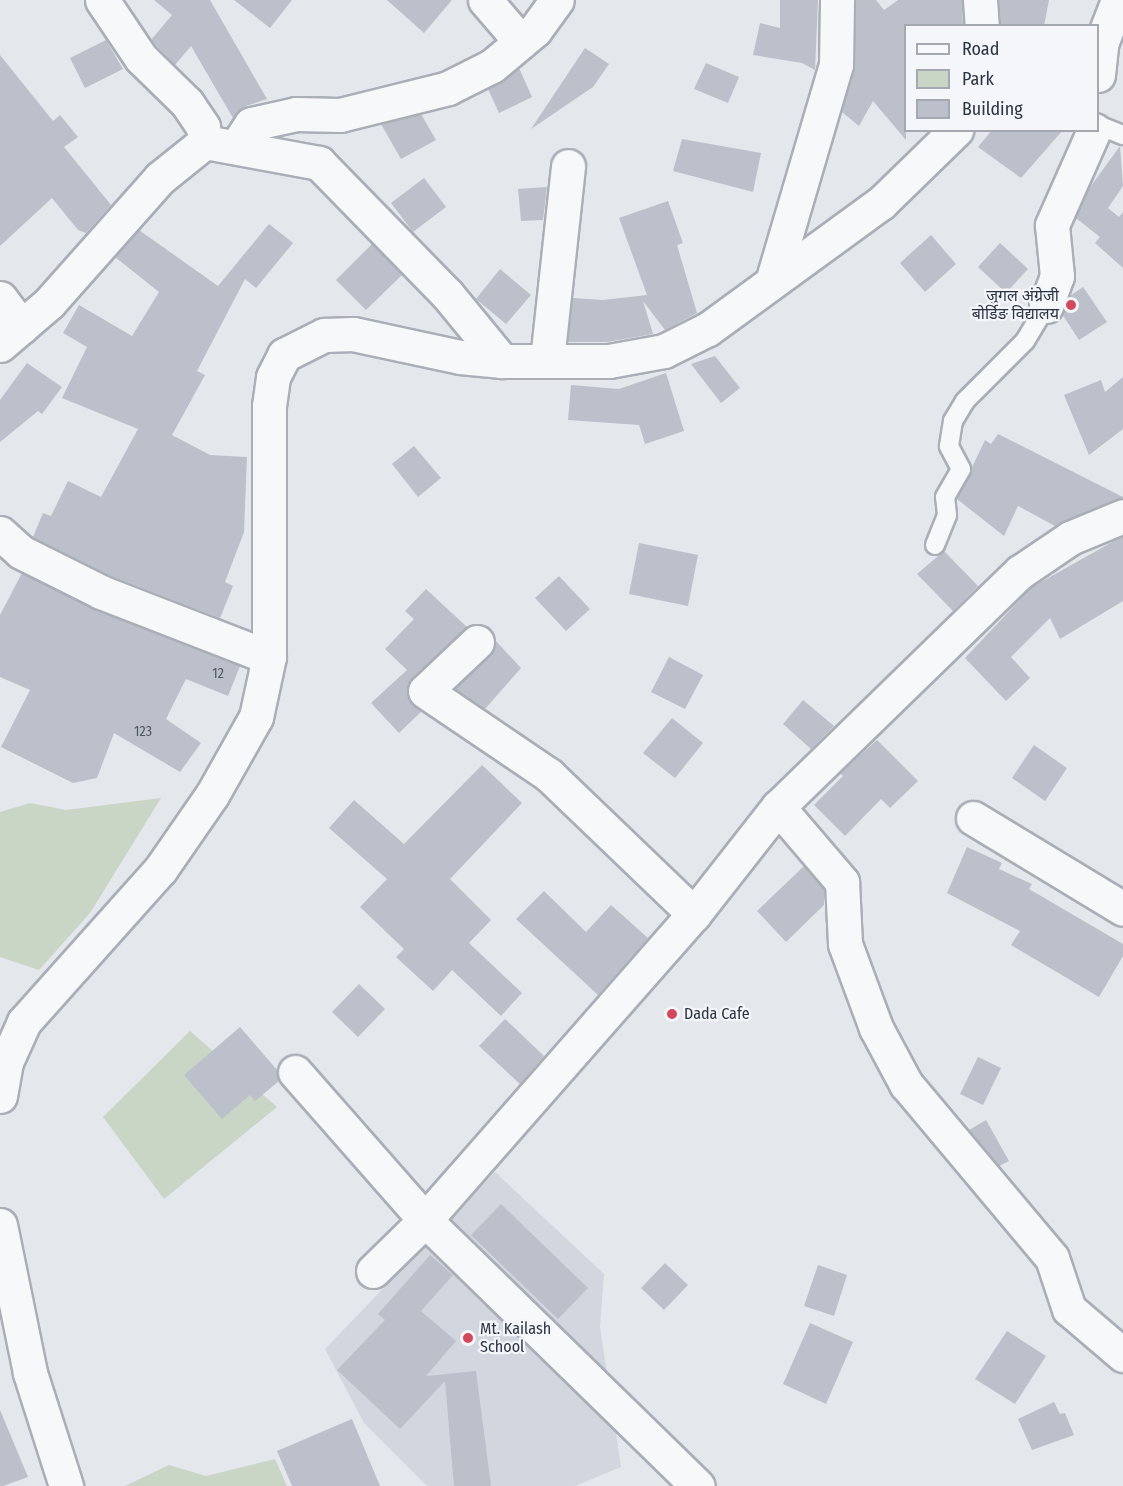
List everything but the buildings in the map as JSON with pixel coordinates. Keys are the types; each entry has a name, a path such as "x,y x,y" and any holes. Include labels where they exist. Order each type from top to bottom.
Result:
{"street":[{"path":"102,0 141,58 187,103 203,127 221,144 319,163 447,294 502,361"},
{"path":"485,0 521,42"},
{"path":"11,336 160,178 221,144 251,124 296,114 340,115 448,88 492,66 521,42 557,0"},
{"path":"772,282 836,65 837,0"},
{"path":"980,0 981,24"},
{"path":"1099,65 1101,44 1118,0"},
{"path":"0,1096 3,1058 24,1022 160,870 212,795 256,717 269,657 269,406 273,377 284,355 324,334 353,334 460,357 502,361 609,361 664,351 708,329 881,203 954,132"},
{"path":"1046,306 1057,276 1052,225 1093,132"},
{"path":"547,360 568,166"},
{"path":"0,297 11,336"},
{"path":"373,1271 425,1220 694,914 778,807 1020,572 1070,538 1123,516"},
{"path":"0,533 21,552 101,592 269,657"},
{"path":"477,642 425,691 549,775 694,914"},
{"path":"778,807 842,882 845,944 876,1028 906,1084 1052,1258 1069,1309 1123,1355"},
{"path":"973,818 1123,909"},
{"path":"295,1072 425,1220 698,1486"},
{"path":"0,1225 10,1329 66,1486"}],"lane":[{"path":"1099,125 1123,135"},
{"path":"935,545 947,515 945,497 961,469 950,446 953,421 964,401 1025,341 1046,306"}],"shaded area":[{"name":"Mt. Kailash School","path":"495,1172 604,1274 600,1327 621,1467 575,1486 427,1486 364,1423 325,1349"}],"green space":[{"path":"161,798 90,913 39,970 0,957 0,812 30,803 66,810"},
{"path":"190,1031 277,1107 164,1199 103,1117"},
{"path":"275,1459 287,1486 125,1486 169,1465 206,1476"}],"place":[{"name":"जुगल अंग्रेजी बोर्डिङ विद्यालय","path":"1071,305"},
{"name":"Dada Cafe","path":"672,1014"},
{"name":"Mt. Kailash School","path":"468,1338"}]}
